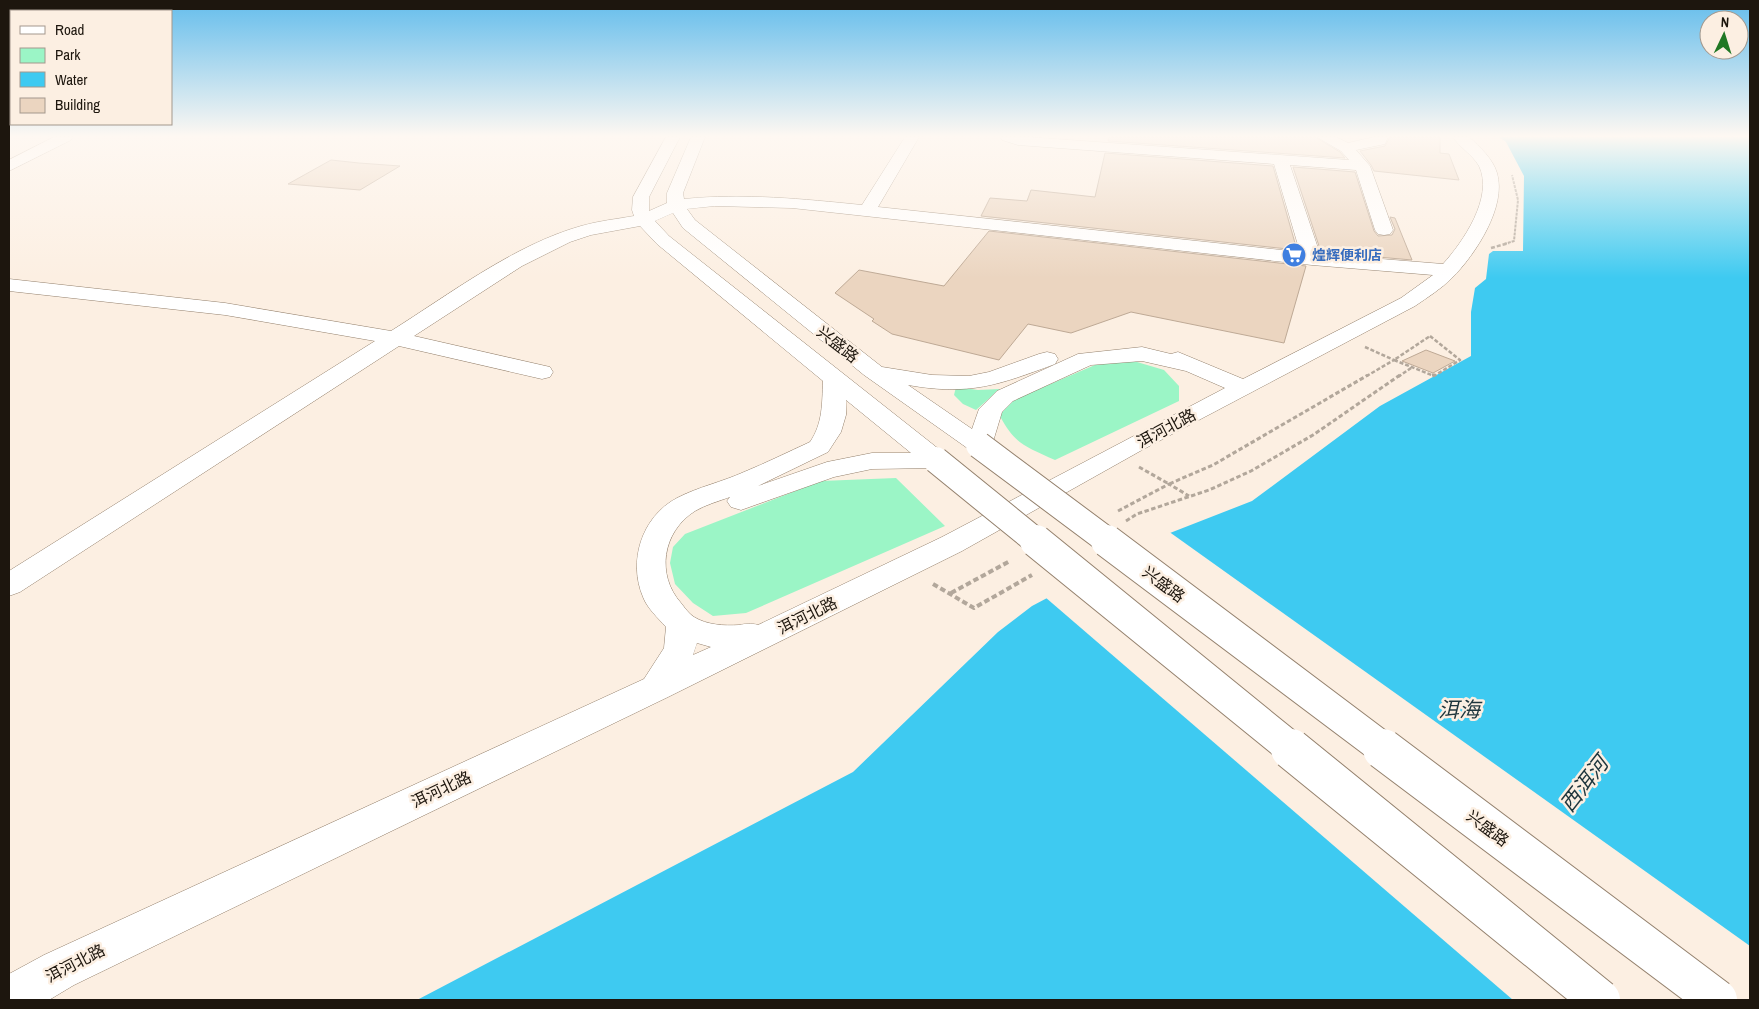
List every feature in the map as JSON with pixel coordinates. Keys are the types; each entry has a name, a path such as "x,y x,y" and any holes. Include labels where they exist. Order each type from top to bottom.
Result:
{"street":[{"path":"643,220 639,206 649,184"},
{"path":"676,205 675,193 679,184"},
{"path":"868,210 884,184"},
{"path":"1288,184 1312,259"},
{"path":"1368,184 1384,230"},
{"name":"洱河北路","path":"9,999 59,970 656,688 952,544 1243,387 1408,302 1436,282 1459,259 1477,229 1490,199 1491,184"},
{"path":"9,586 393,338 515,262 543,247 587,230 643,220 676,205 714,201 756,201 868,210 1312,259 1448,270"},
{"name":"兴盛路","path":"676,205 689,224 706,240 872,370 979,445 1717,1000"},
{"name":"兴盛路","path":"643,220 663,240 1600,1000"},
{"path":"9,285 225,309 393,338 542,372"},
{"path":"872,370 919,380 955,383 980,381 1091,346 1117,343 1152,348 1243,387"},
{"path":"979,445 991,409 1005,396 1086,359 1142,354 1195,366"},
{"path":"770,633 742,637 719,637 704,635 682,625 658,597 650,569 653,544 665,523 685,505 753,478 819,447 829,432 834,415 835,380"},
{"path":"653,544 683,523 827,470 872,461 936,460"},
{"path":"656,688 680,650 682,625"}],"path":[{"path":"1118,511 1169,484 1213,465 1394,360 1430,336 1460,360 1434,376 1411,368 1394,360 1360,345"},
{"path":"1120,524 1137,514 1252,471 1308,439 1411,368"},
{"path":"1138,467 1189,496"},
{"path":"951,593 1010,561"},
{"path":"934,584 974,608 1034,574"}],"green space":[{"path":"1102,362 1137,362 1164,370 1179,386 1179,401 1055,460 1023,444 1011,433 1000,416 1006,403"},
{"path":"956,387 978,390 1000,389 976,410 963,404 954,395"},
{"path":"896,478 945,526 746,613 713,616 693,603 675,584 670,563 673,547 685,534 821,481"}],"water":[{"name":"洱海","path":"1524,184 1750,184 1750,1000 417,1000 853,772 998,632 1032,606 1170,533 1252,501 1380,406 1471,356 1471,312 1475,288 1486,279 1489,254 1493,251 1523,251"}],"pier":[{"path":"1168,531 1750,946 1750,1000 1513,1000 1045,597"}],"building":[{"path":"289,184 370,184 360,190"},
{"path":"1098,184 1278,184 1297,250 981,216 990,198 1027,201 1031,190 1095,197"},
{"path":"1299,184 1359,184 1374,231 1378,236 1392,235 1395,229 1390,217 1395,218 1412,260 1321,252"},
{"path":"989,231 1306,266 1284,343 1131,312 1071,333 1028,324 999,360 892,334 872,321 874,319 835,293 859,270 944,286"},
{"path":"1426,350 1455,361 1433,373 1402,361"}],"place":[{"name":"煌辉便利店","path":"1294,255"}],"water label":[{"name":"西洱河","path":"1584,784"}]}
